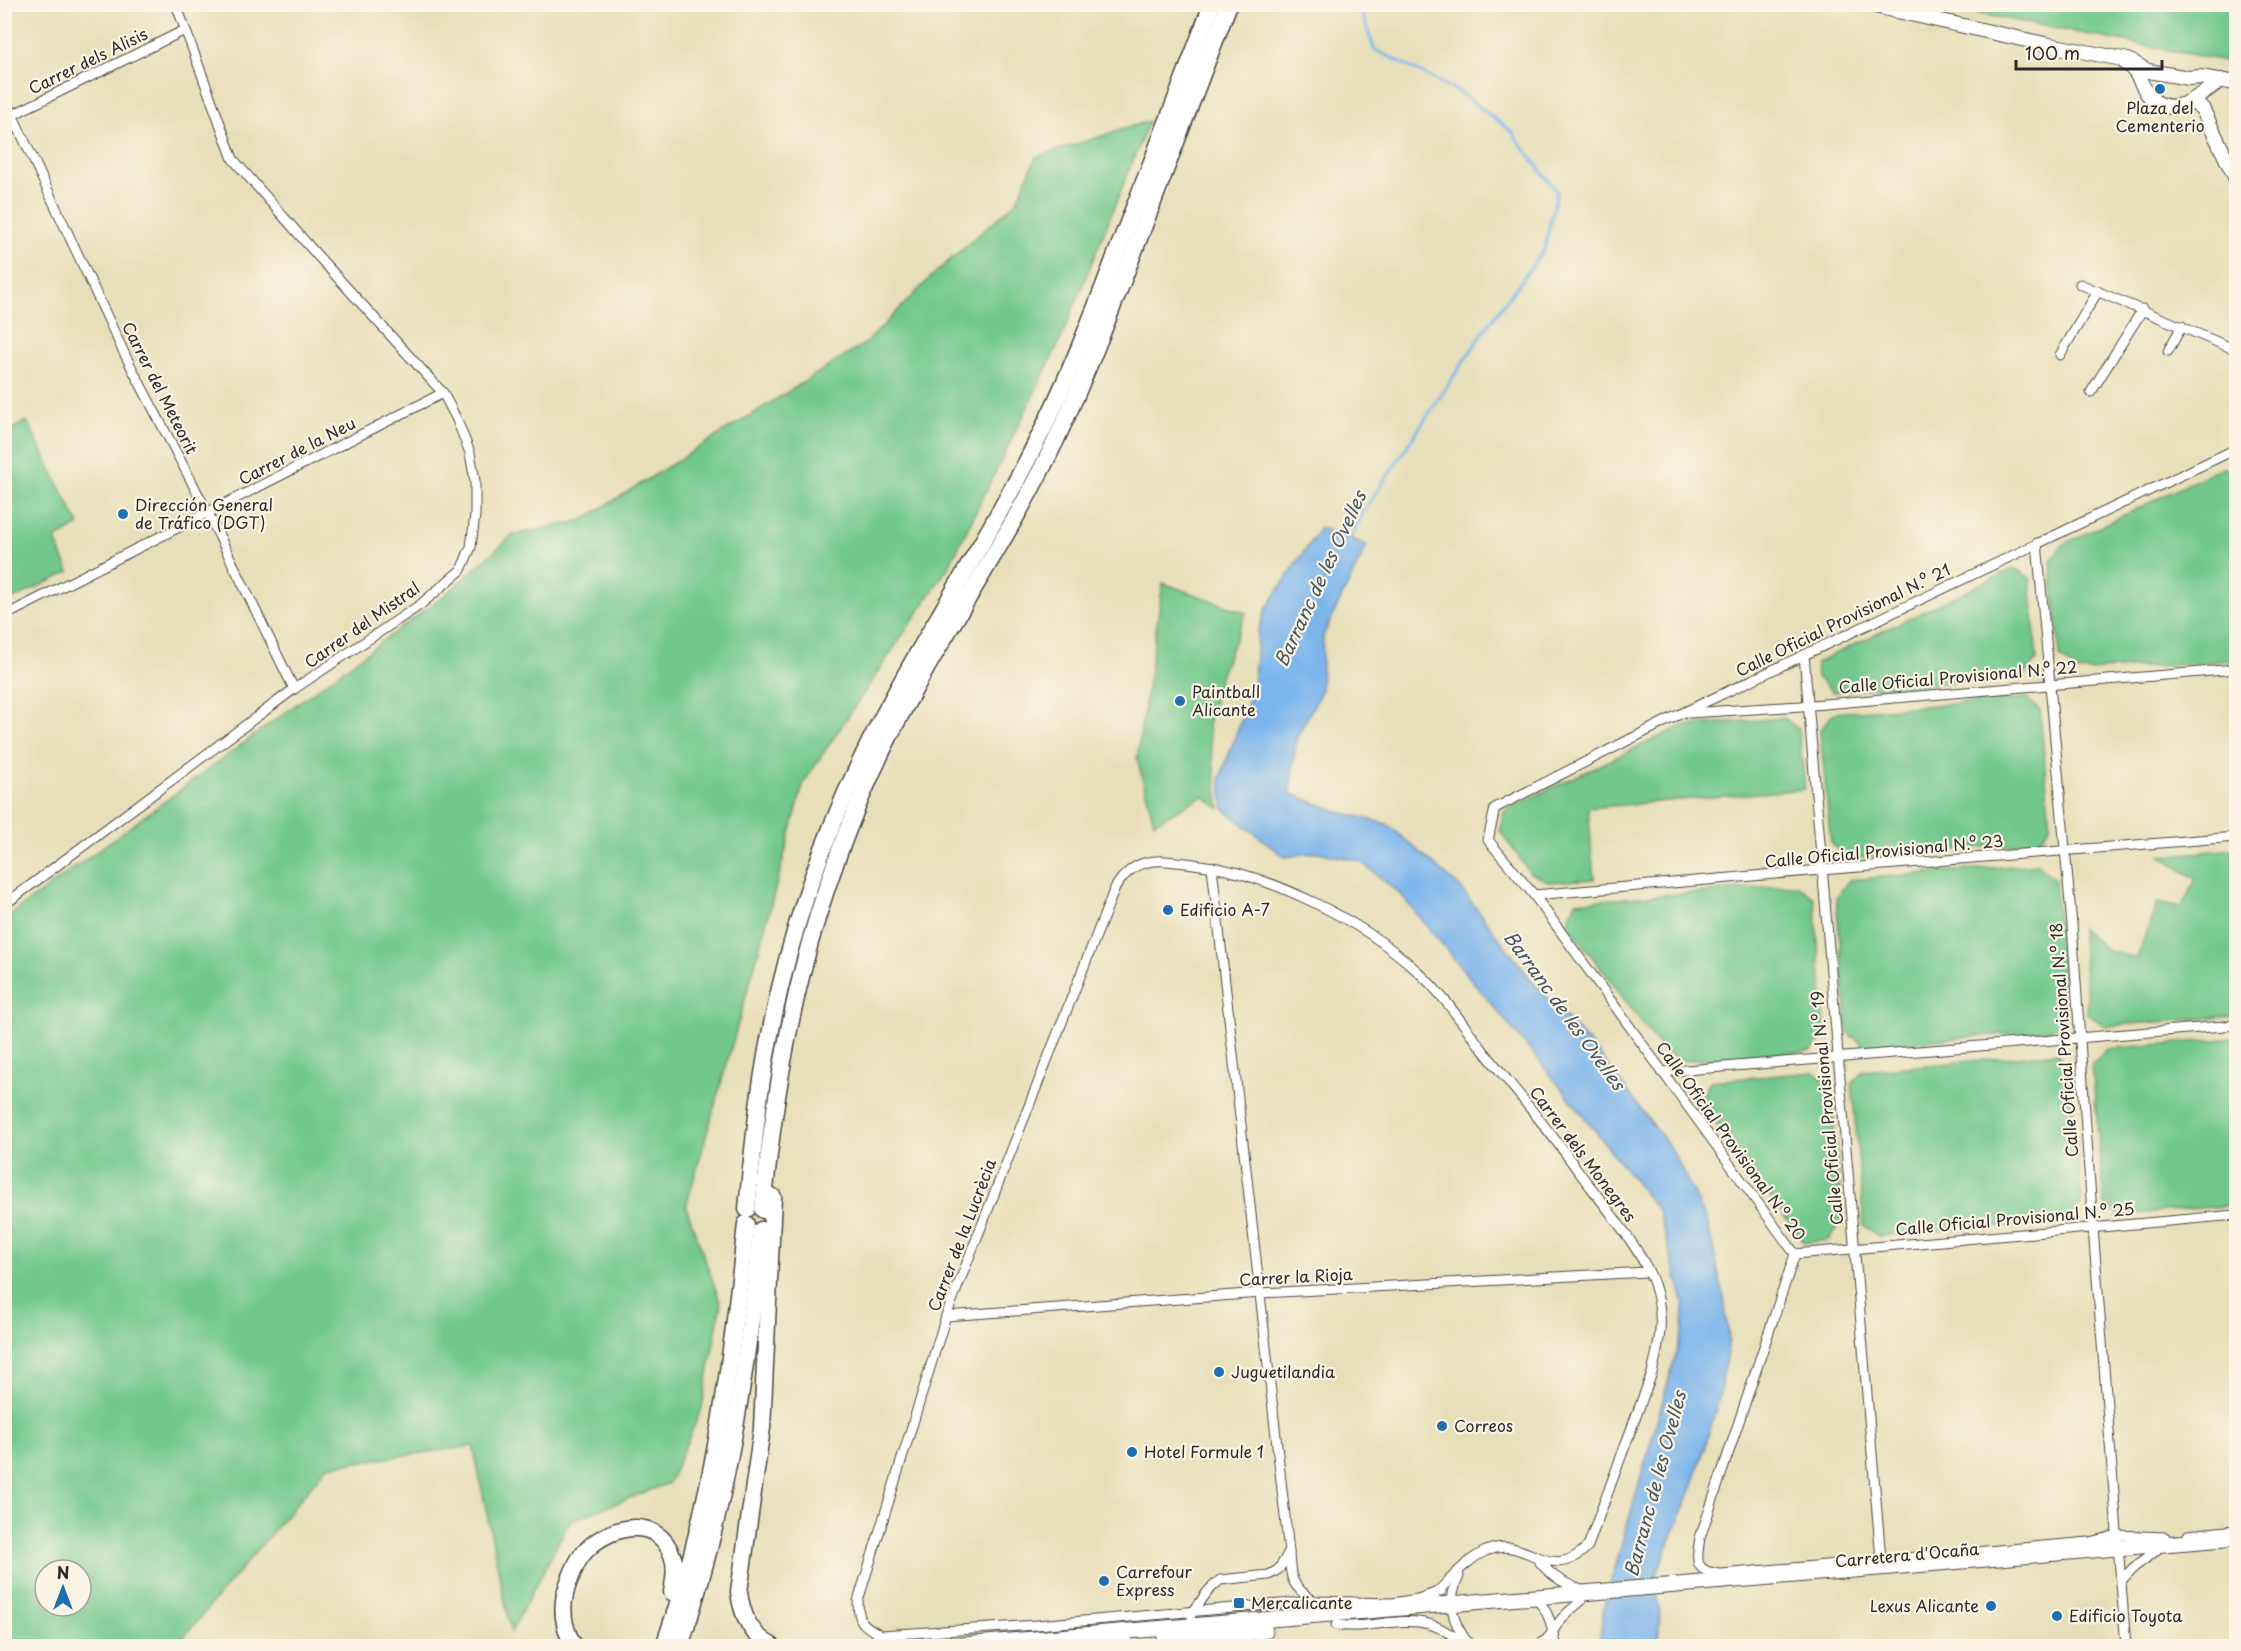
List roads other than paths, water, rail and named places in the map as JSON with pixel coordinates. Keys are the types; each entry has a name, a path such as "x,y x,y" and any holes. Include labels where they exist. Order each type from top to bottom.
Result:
{"highway":[{"path":"754,1215 780,1072 804,960 831,872 885,746 1006,534 1068,412 1107,321 1188,89 1212,4"},
{"path":"667,1644 710,1545 733,1444 752,1322 754,1215 761,1086 775,1012 795,937 824,845 883,716 996,519 1045,424 1093,318 1188,89 1229,4"},
{"path":"772,1647 753,1632 744,1618 740,1604 739,1582 762,1428 773,1197 780,1125 801,997 804,960"},
{"path":"574,1647 567,1635 564,1623 566,1591 573,1570 581,1556 596,1541 622,1528 648,1531 659,1538 673,1556 674,1579 667,1644"}],"main road":[{"name":"Carretera d'Ocaña","path":"1080,1647 1336,1624 1452,1608 1586,1598 2119,1546 2236,1538"},
{"name":"Carretera d'Ocaña","path":"2119,1546 2156,1551 2236,1545"},
{"name":"Carretera d'Ocaña","path":"951,1647 1179,1628 1398,1606 1452,1608"}],"street":[{"name":"Carrer del Mistral","path":"4,905 294,689 420,605 460,570 471,547 475,515 475,481 470,453 443,393 233,159 176,4"},
{"path":"1866,4 2135,62 2148,71 2236,84"},
{"name":"Carrer dels Alisis","path":"9,117 185,30"},
{"path":"2115,59 2135,69 2149,96 2159,103 2171,106 2192,102 2221,80"},
{"path":"2142,86 2144,75 2148,71"},
{"path":"2189,78 2192,85 2192,102"},
{"name":"Carrer del Meteorit","path":"4,97 9,117 125,355 208,513 294,689"},
{"path":"2192,102 2202,108 2236,179"},
{"path":"2080,284 2236,350"},
{"path":"2060,355 2098,291"},
{"path":"2091,392 2143,309"},
{"path":"2168,351 2182,326"},
{"name":"Carrer de la Neu","path":"4,616 443,393"},
{"name":"Calle Oficial Provisional N.º 21","path":"1488,840 1495,808 1682,713 2236,449"},
{"name":"Calle Oficial Provisional N.º 18","path":"2037,543 2065,851 2126,1647"},
{"name":"Calle Oficial Provisional N.º 19","path":"1804,655 1881,1559"},
{"name":"Calle Oficial Provisional N.º 22","path":"1682,713 1808,705 2236,669"},
{"name":"Calle Oficial Provisional N.º 23","path":"1534,896 1821,870 2236,837"},
{"name":"Calle Oficial Provisional N.º 20","path":"1488,840 1534,896 1795,1254 1700,1538 1696,1558 1699,1566"},
{"name":"Carrer dels Monegres","path":"1133,867 1147,861 1163,860 1212,867 1290,893 1353,922 1418,971 1436,990 1562,1149 1635,1249 1654,1283 1661,1315 1659,1345 1652,1373 1588,1546 1578,1556 1557,1563 1512,1548 1498,1548 1486,1550 1464,1565"},
{"name":"Carrer de la Lucrècia","path":"864,1626 858,1616 858,1601 946,1316 1115,888 1123,875 1133,867"},
{"path":"1212,867 1261,1293 1289,1552 1289,1574 1298,1590 1314,1601"},
{"path":"1661,1072 2236,1025"},
{"name":"Calle Oficial Provisional N.º 25","path":"1795,1254 2236,1215"},
{"name":"Carrer la Rioja","path":"946,1316 1261,1293 1647,1272"},
{"name":"Carretera d'Ocaña","path":"1699,1566 1706,1573 1721,1574 2090,1542 2119,1546 2157,1538 2236,1530"},
{"path":"2121,1581 2133,1568 2156,1551"},
{"path":"1179,1628 1194,1612 1208,1591 1220,1580 1269,1575 1279,1569 1289,1552"},
{"name":"Carretera d'Ocaña","path":"1535,1556 1546,1571 1586,1598"},
{"path":"1421,1608 1441,1591 1464,1565"},
{"path":"1452,1608 1454,1586 1464,1565"},
{"name":"Carretera d'Ocaña","path":"864,1626 881,1635 1065,1623 1314,1601 1398,1606 1441,1591"},
{"path":"1535,1647 1540,1645 1559,1622 1586,1598"},
{"path":"1539,1602 1553,1632 1555,1647"},
{"name":"Carretera d'Ocaña","path":"1452,1608 1461,1635 1470,1647"},
{"name":"Carretera d'Ocaña","path":"1336,1624 1347,1627 1408,1621 1429,1624 1445,1630 1470,1647"},
{"name":"Carretera d'Ocaña","path":"1065,1623 1129,1632"},
{"path":"993,1628 1022,1641 1028,1630 1037,1625"}],"water":[{"path":"1320,528 1367,545 1323,636 1321,691 1296,739 1290,793 1336,811 1387,824 1459,886 1529,977 1599,1054 1672,1150 1707,1221 1724,1298 1729,1340 1719,1399 1693,1485 1654,1580 1660,1609 1658,1646 1599,1646 1604,1606 1683,1330 1684,1305 1659,1212 1564,1091 1402,896 1360,861 1318,852 1285,857 1224,809 1220,778 1253,689 1258,632 1266,609"}],"waterway":[{"name":"Barranc de les Ovelles","path":"1349,542 1362,514 1486,328 1544,250 1557,192 1511,131 1461,93 1374,49 1359,4"}],"place":[{"name":"Plaza del Cementerio","path":"2160,89"},
{"name":"Dirección General de Tráfico (DGT)","path":"123,514"},
{"name":"Paintball Alicante","path":"1180,701"},
{"name":"Edificio A-7","path":"1168,910"},
{"name":"Juguetilandia","path":"1219,1372"},
{"name":"Correos","path":"1442,1426"},
{"name":"Hotel Formule 1","path":"1132,1452"},
{"name":"Carrefour Express","path":"1104,1581"},
{"name":"Mercalicante","path":"1239,1603"},
{"name":"Lexus Alicante","path":"1991,1606"},
{"name":"Edificio Toyota","path":"2057,1616"}]}
